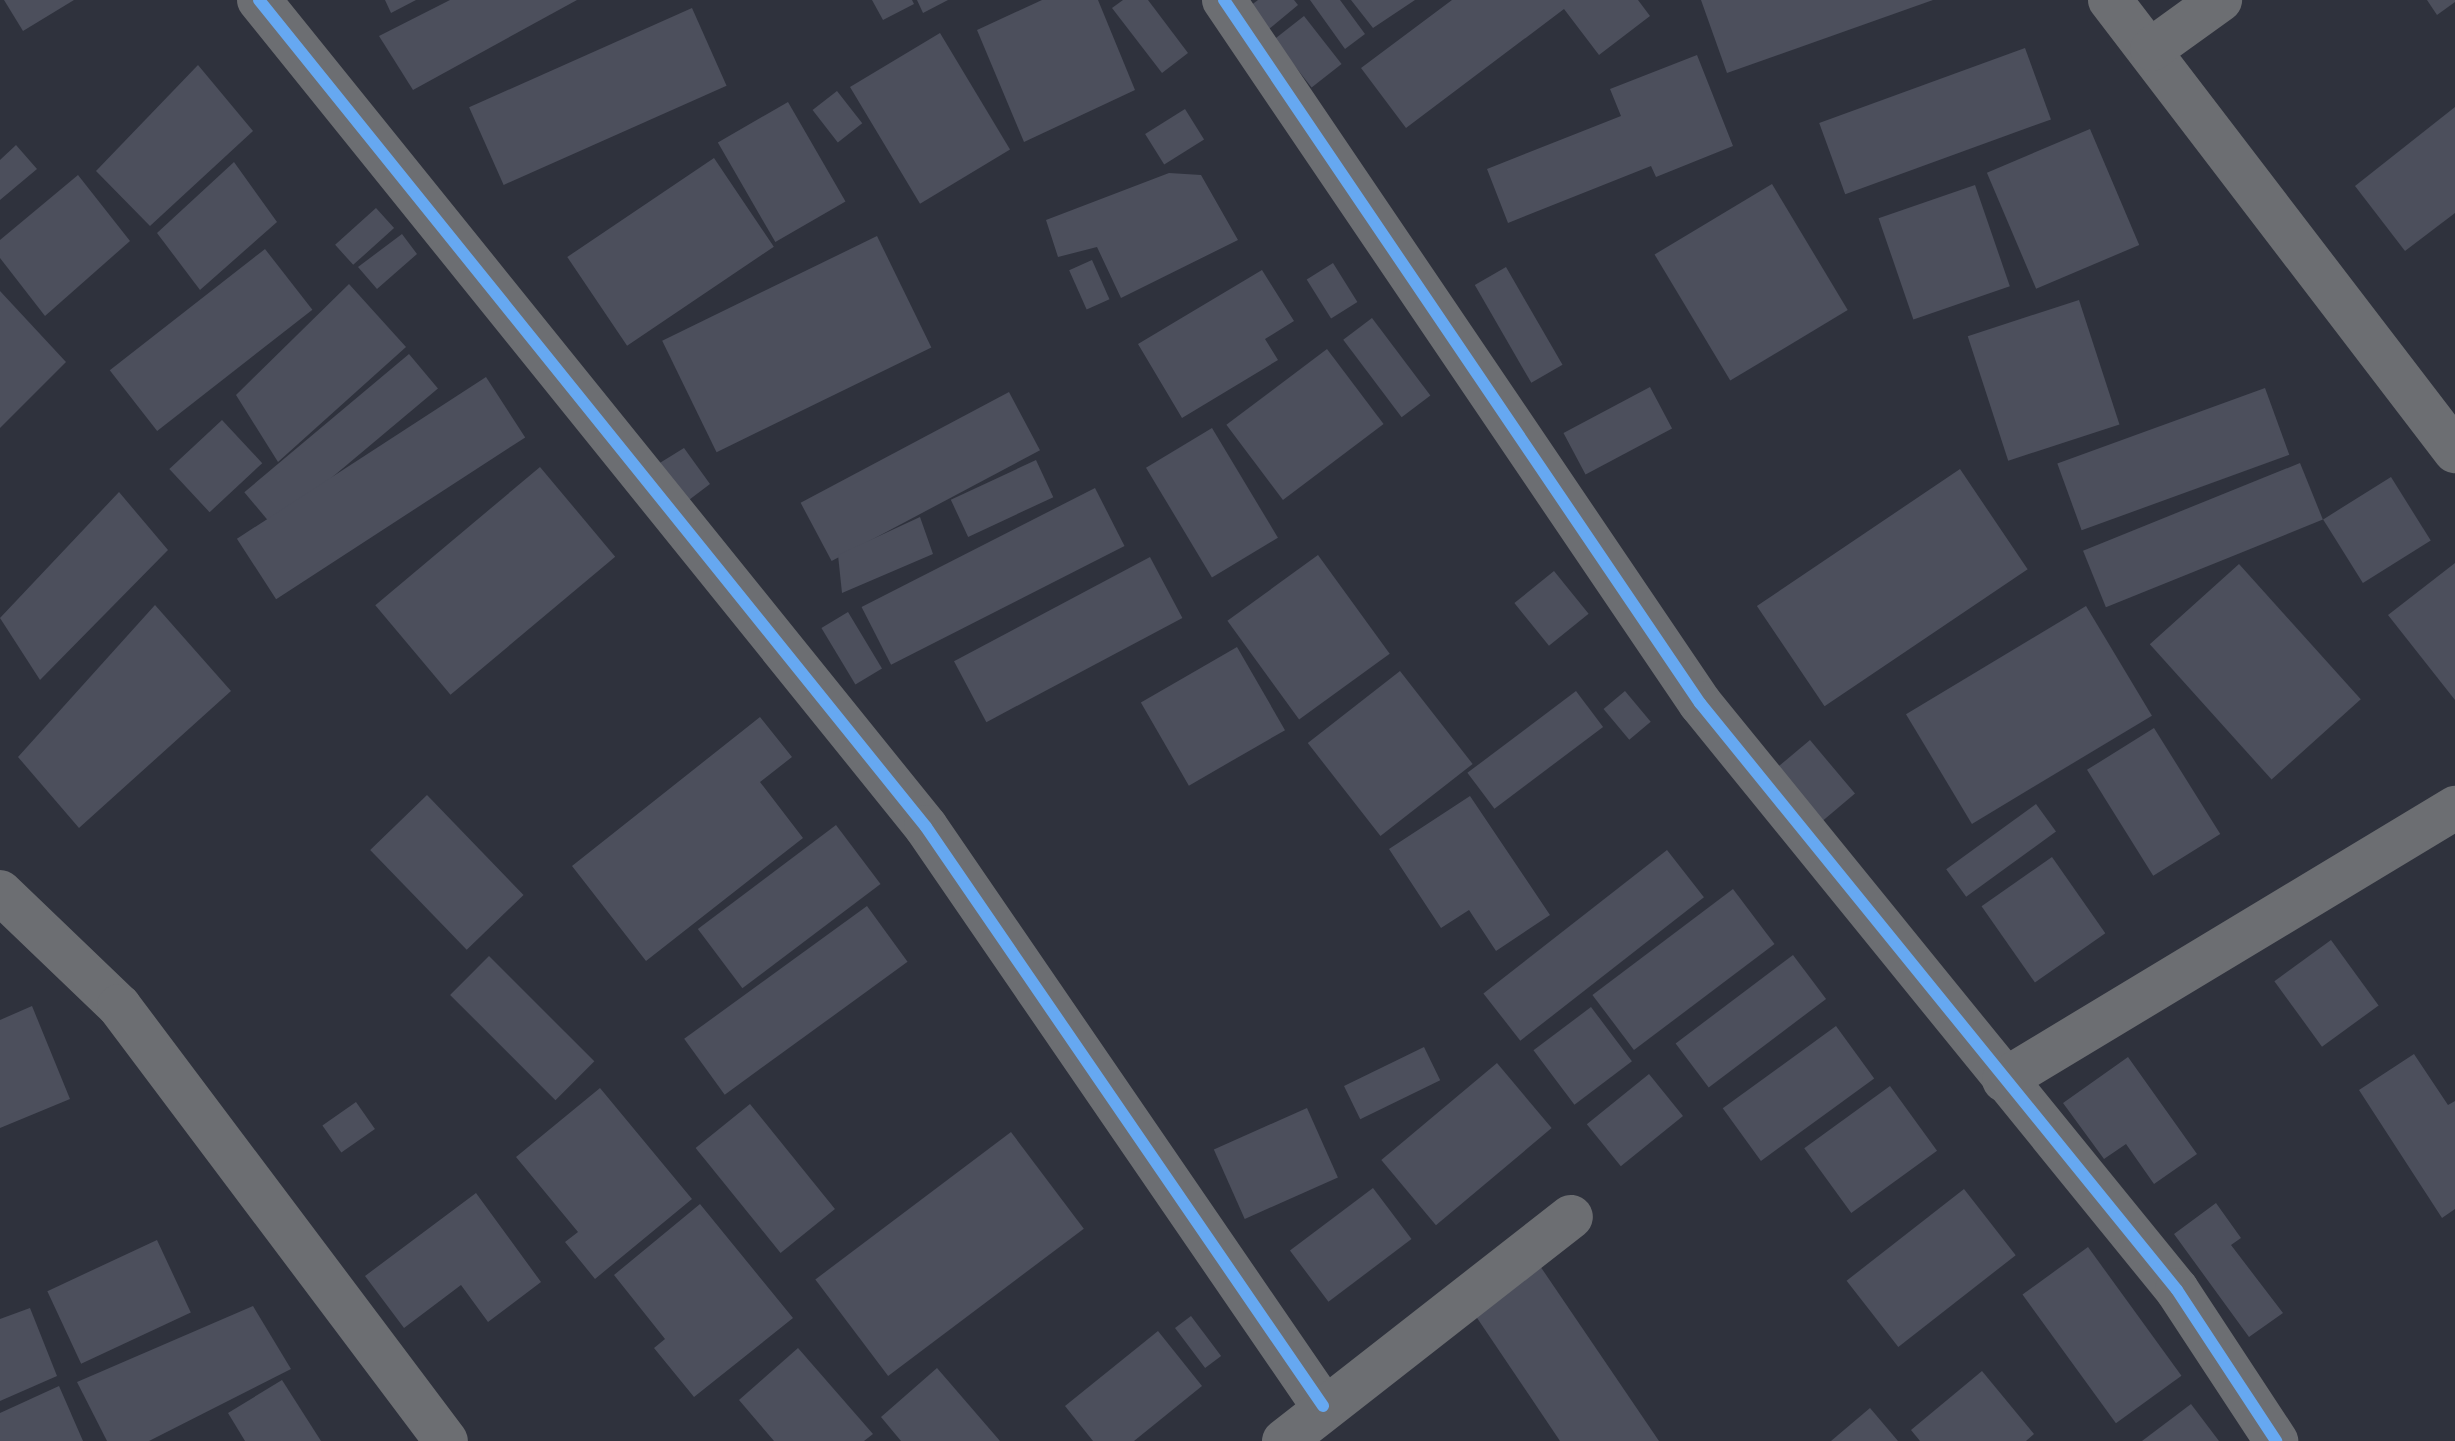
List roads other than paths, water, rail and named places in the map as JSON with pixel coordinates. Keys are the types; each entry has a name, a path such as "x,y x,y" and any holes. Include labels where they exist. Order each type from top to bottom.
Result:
{"street":[{"path":"259,0 926,827 1323,1406"},
{"path":"1224,0 1700,703 2177,1290 2276,1441"},
{"path":"2110,0 2152,49 2455,451"},
{"path":"2152,49 2220,0"},
{"path":"2004,1080 2455,808"},
{"path":"0,892 119,1006 446,1441"},
{"path":"1284,1441 1323,1406 1571,1217"}]}
